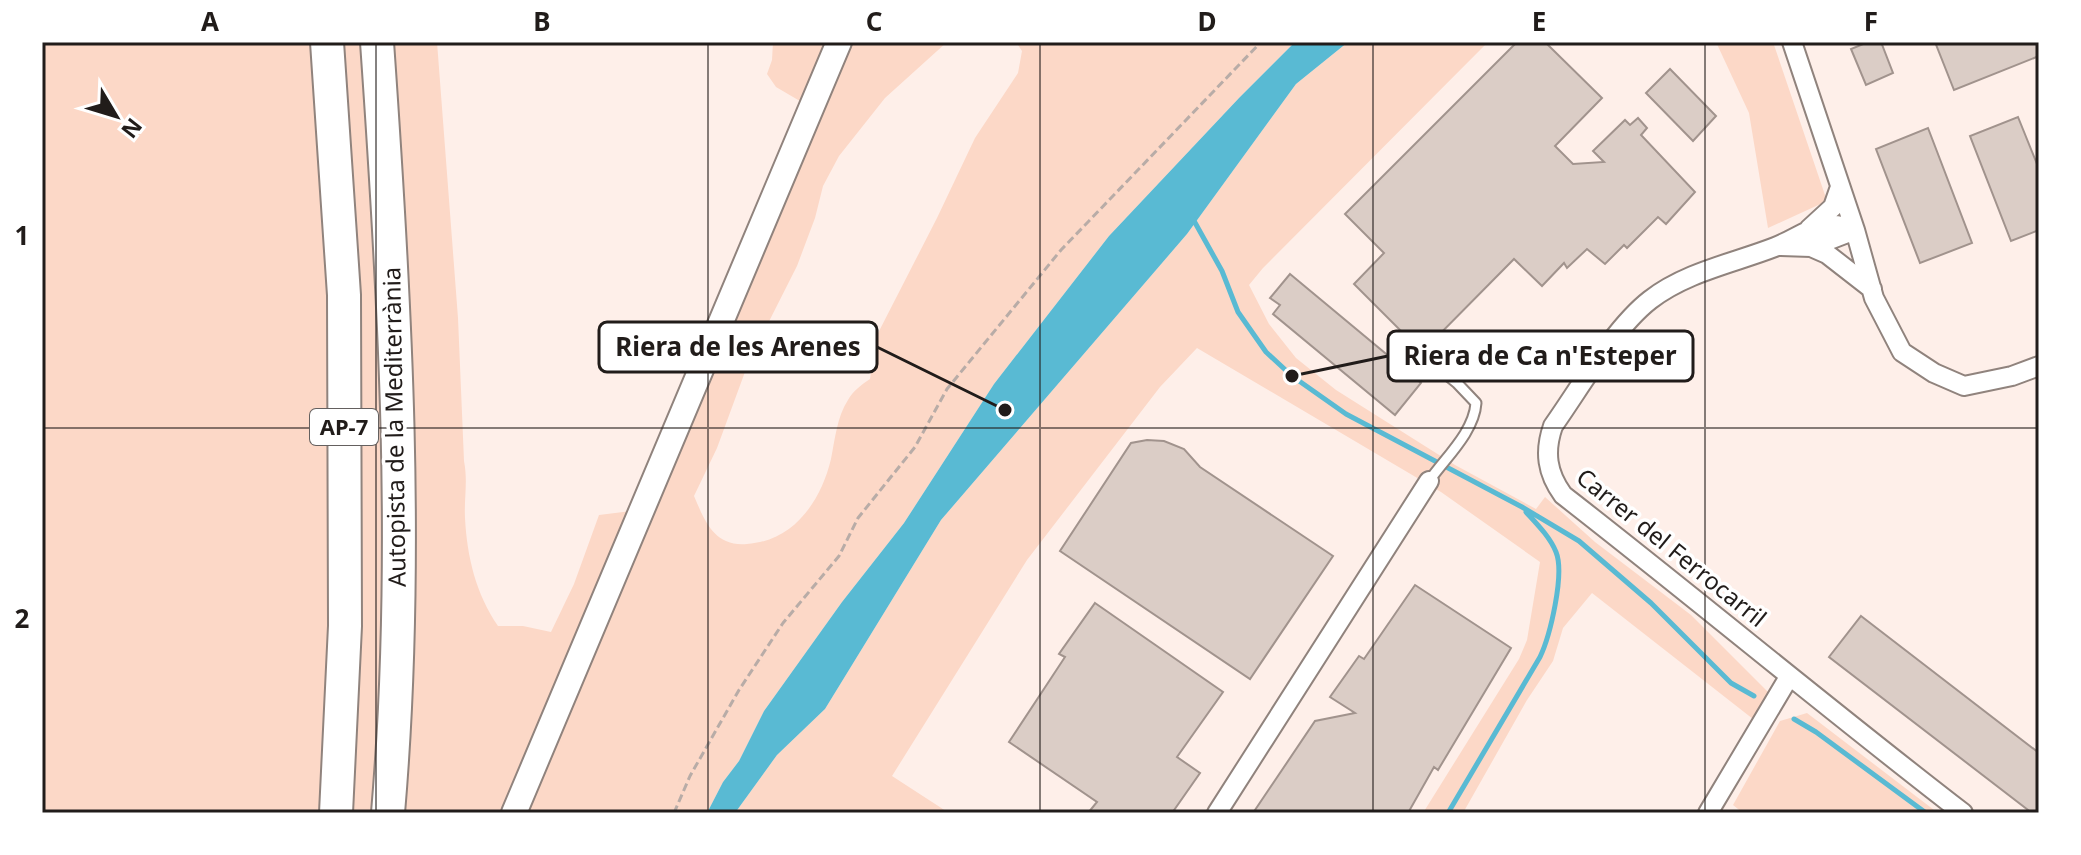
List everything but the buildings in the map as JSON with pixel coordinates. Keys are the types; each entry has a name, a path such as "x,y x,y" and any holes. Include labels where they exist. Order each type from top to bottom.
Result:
{"highway":[{"name":"Autopista de la Mediterrània","path":"327,42 344,295 345,626 336,813"},
{"name":"Autopista de la Mediterrània","path":"377,42 394,288 398,479 395,724 388,813"}],"main road":[{"path":"514,813 839,42"}],"street":[{"path":"1792,42 1872,289 1902,352 1934,373 1964,386 2012,376 2039,366"},
{"path":"1809,239 1833,207 1840,187"},
{"name":"Carrer del Ferrocarril","path":"1855,230 1778,246 1677,284 1650,300 1629,321 1553,426 1547,442 1547,457 1555,484 1563,495 1963,813"},
{"name":"Carrer del Ferrocarril","path":"1809,239 1872,289"},
{"path":"1217,813 1429,481"},
{"path":"1708,813 1789,677"}],"lane":[{"path":"1400,337 1457,383 1476,403 1475,417 1429,481"}],"path":[{"path":"674,813 690,776 739,690 783,623 839,556 858,518 915,447 947,389 1061,250 1261,42"}],"shaded area":[{"path":"42,42 437,42 458,318 468,547 478,588 498,626 523,626 551,632 574,584 599,515 631,511 805,104 776,87 767,74 773,42 947,42 885,98 839,156 823,186 797,266 749,361 717,448 694,496 713,531 736,544 764,541 792,527 820,490 844,407 855,391 870,379 876,337 975,138 1018,73 1022,51 1016,42 1295,42 1109,236 994,384 904,523 842,602 764,711 739,761 723,782 707,813 42,813"},
{"path":"1348,42 1488,42 1249,285 1269,324 1296,358 1336,390 1455,465 1536,509 1545,497 1595,542 1691,615 1768,692 1753,719 1592,593 1563,628 1553,661 1527,700 1463,813 1423,813 1519,659 1527,640 1540,562 1441,492 1197,348 1160,387 1027,560 892,776 949,813 735,813 777,755 825,709 941,520 1187,234 1296,84"},
{"path":"1716,42 1773,42 1827,201 1768,228 1749,113"},
{"path":"1807,713 1938,813 1743,813 1733,805 1780,721"}],"water":[{"path":"1295,42 1348,42 1296,84 1187,234 941,520 825,709 777,755 735,813 707,813 723,782 739,761 764,711 842,602 904,523 994,384 1109,236"}],"waterway":[{"path":"1193,219 1222,271 1238,312 1266,352 1292,376 1346,414 1522,507 1579,541 1651,603 1731,683 1754,696"},
{"path":"1448,813 1540,657 1552,620 1559,575 1556,552 1526,512"},
{"path":"1794,719 1926,813"}],"place":[{"name":"Riera de Ca n'Esteper","path":"1292,376"},
{"name":"Riera de les Arenes","path":"1005,410"}]}
